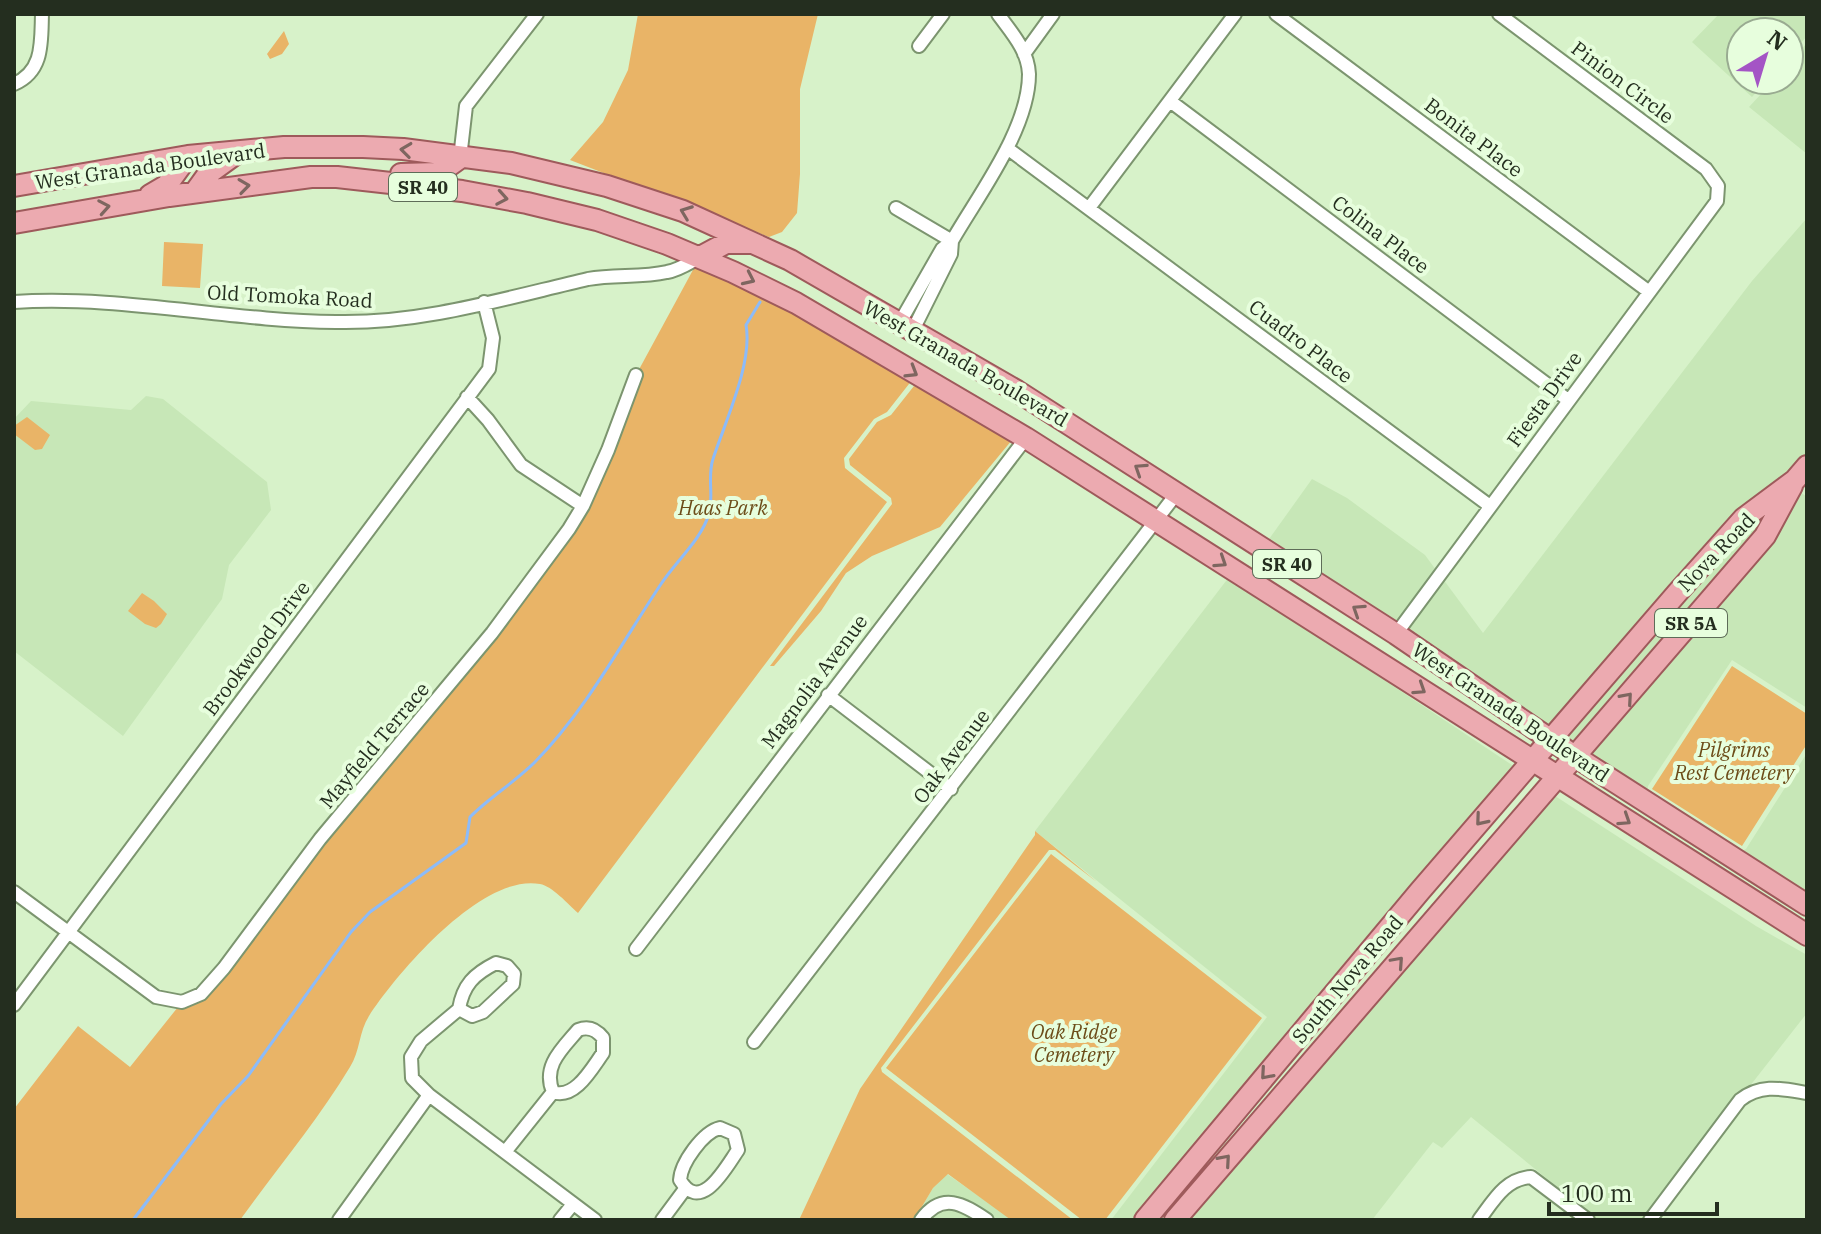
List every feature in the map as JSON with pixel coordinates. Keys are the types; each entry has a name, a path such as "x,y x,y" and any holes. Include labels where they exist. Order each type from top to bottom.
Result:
{"main road":[{"name":"West Granada Boulevard","path":"14,186 188,156 284,147 363,147 511,163 645,197 683,211 758,243 1017,391 1396,634 1550,740 1807,905"},
{"path":"195,192 208,174 240,151"},
{"path":"139,201 167,185 188,156"},
{"path":"337,177 439,173 460,158"},
{"path":"462,191 482,172 511,163"},
{"name":"West Granada Boulevard","path":"14,223 195,192 300,178 337,177 462,191 527,203 597,220 700,257 764,287 1026,438 1807,935"},
{"path":"700,257 726,243 758,243"},
{"path":"845,332 881,338 906,328"},
{"path":"1026,438 1036,431 1050,428 1084,433"},
{"name":"Nova Road","path":"1550,740 1744,518 1803,478"},
{"name":"Nova Road","path":"1559,778 1765,536 1803,478"},
{"name":"South Nova Road","path":"1150,1213 1550,740"},
{"name":"South Nova Road","path":"1174,1220 1559,778"},
{"path":"1340,1028 1353,996 1353,972"}],"street":[{"path":"14,84 24,80 41,58 42,14"},
{"path":"460,158 466,106 537,14"},
{"path":"919,46 943,14"},
{"path":"906,328 951,254 952,241 1007,148 1023,111 1029,72 1022,47 998,14"},
{"path":"1024,54 1053,14"},
{"path":"1089,208 1235,14"},
{"name":"Bonita Place","path":"1276,14 1648,291"},
{"name":"Pinion Circle","path":"1499,14 1706,169 1718,186"},
{"name":"Colina Place","path":"1170,101 1568,400"},
{"name":"Cuadro Place","path":"1007,148 1490,506"},
{"name":"Fiesta Drive","path":"1396,634 1717,201 1718,186"},
{"path":"896,208 952,241"},
{"name":"Old Tomoka Road","path":"14,302 59,299 256,318 334,322 408,318 597,278 665,273 700,257"},
{"name":"Brookwood Drive","path":"14,1005 489,369 493,338 484,302"},
{"name":"Mayfield Terrace","path":"14,892 156,997 182,1002 201,994 224,968 320,839 492,633 569,529 608,450 636,375"},
{"path":"467,397 521,465 583,506"},
{"name":"Magnolia Avenue","path":"636,949 1026,438"},
{"name":"Oak Avenue","path":"754,1042 1177,493"},
{"path":"828,695 951,789"},
{"path":"459,1009 472,1016 483,1012 513,984 514,974 507,966 496,963 483,970 462,990 459,1009 421,1041 411,1057 412,1078 429,1095 595,1220"},
{"path":"578,1030 595,1030 603,1038 603,1053 571,1090 559,1094 553,1092 548,1077 551,1065 578,1030"},
{"path":"1650,1220 1748,1093 1772,1087 1807,1093"},
{"path":"505,1152 553,1092"},
{"path":"339,1220 429,1095"},
{"path":"720,1128 734,1134 738,1150 710,1188 695,1192 685,1189 680,1180 681,1171 711,1130 720,1128"},
{"path":"1479,1220 1508,1183 1531,1177 1588,1220"},
{"path":"662,1220 685,1189"},
{"path":"921,1220 930,1209 945,1202 964,1205 987,1220"},
{"path":"560,1220 573,1204"},
{"path":"1150,1213 1174,1220"}],"shaded area":[{"path":"1719,14 1807,14 1805,38 1805,16 1725,16 1725,72 1692,42"},
{"path":"1807,43 1807,154 1749,107 1759,96 1805,96"},
{"path":"1807,218 1807,454 1794,472 1550,731 1404,632 1443,579 1483,633 1752,281"},
{"path":"146,396 163,399 267,482 271,510 229,565 222,599 123,736 14,651 14,419 31,401 131,410"},
{"path":"1312,479 1347,498 1425,555 1436,570 1395,626 1267,542"},
{"path":"1796,489 1807,497 1807,708 1732,660 1648,786 1647,792 1585,756"},
{"path":"1777,500 1760,533 1576,749 1559,738 1748,522"},
{"path":"1229,577 1515,767 1137,1220 1111,1220 1267,1017 1035,831"},
{"path":"1807,753 1807,896 1740,852 1746,849"},
{"path":"1552,794 1756,926 1807,955 1807,1013 1645,1220 1598,1220 1471,1117 1442,1148 1433,1142 1372,1220 1185,1220"},
{"path":"947,1174 1011,1220 999,1220 968,1200 947,1196 928,1203 914,1220 933,1188"},
{"path":"945,1209 962,1211 975,1220 929,1220 933,1214"}],"green space":[{"path":"638,14 818,14 800,89 797,213 782,232 769,237 570,160 603,122 628,70"},
{"path":"284,31 289,44 282,54 270,59 267,54"},
{"path":"164,242 203,244 200,288 162,286"},
{"name":"Haas Park","path":"700,257 916,375 887,412 874,419 844,458 845,468 887,502 578,913 545,885 517,885 493,894 468,910 420,952 369,1016 353,1061 338,1087 240,1220 14,1220 14,1109 78,1026 130,1067 182,1002 201,994 569,529 636,375"},
{"path":"914,386 983,421 1012,440 940,527 872,556 846,573 821,611 774,666 770,666 892,504 891,498 850,465 849,459 877,422 891,415"},
{"path":"27,417 50,435 42,449 35,450 14,434 14,426"},
{"path":"142,593 167,614 156,628 128,611"},
{"name":"Pilgrims Rest Cemetery","path":"1732,666 1807,714 1807,744 1742,846 1652,789"},
{"path":"1035,831 1097,882 1055,850 1049,850 881,1068 882,1072 1073,1220 1011,1220 948,1174 933,1188 914,1220 799,1220 860,1089"},
{"name":"Oak Ridge Cemetery","path":"1051,854 1262,1018 1105,1220 1082,1220 886,1068"}],"waterway":[{"path":"133,1220 221,1104 248,1076 351,932 370,912 466,843 470,817 527,769 587,699 661,584 705,524 711,501 711,466 742,374 746,325 760,302"}]}
